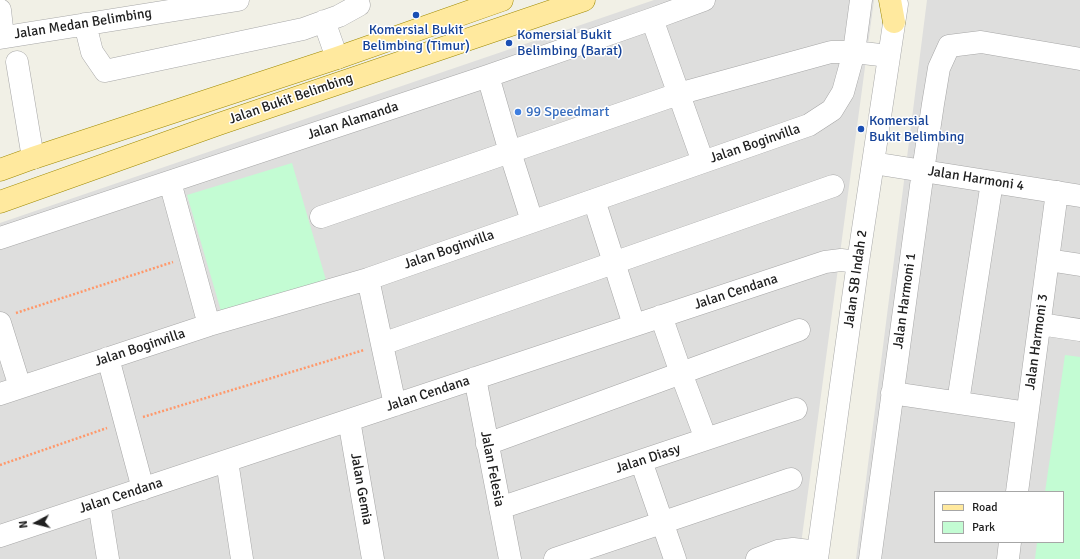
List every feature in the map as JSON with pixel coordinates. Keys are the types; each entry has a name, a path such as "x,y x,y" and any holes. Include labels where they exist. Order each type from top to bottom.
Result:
{"main road":[{"name":"Jalan Bukit Belimbing","path":"0,170 337,58 502,0"},
{"name":"Jalan Bukit Belimbing","path":"0,202 219,124 584,0"},
{"path":"890,0 894,22"}],"street":[{"name":"Jalan Medan Belimbing","path":"2,37 85,24 170,5 238,0"},
{"path":"85,24 92,52 105,71 303,29 339,16 359,5 357,0"},
{"name":"Jalan Alamanda","path":"0,238 488,76 704,0"},
{"path":"854,52 861,0"},
{"name":"Jalan SB Indah 2","path":"817,556 858,262 897,0"},
{"path":"0,10 2,37"},
{"path":"652,19 703,162"},
{"path":"324,21 337,58"},
{"name":"Jalan Harmoni 1","path":"870,559 922,171 939,68 949,46 981,42 1080,59"},
{"path":"321,216 678,94 831,52 854,52 889,56"},
{"name":"Jalan Boginvilla","path":"10,390 209,325 368,278 809,125 832,110 843,92 854,52"},
{"path":"17,62 33,158"},
{"path":"488,76 532,221"},
{"name":"Jalan Harmoni 4","path":"873,162 1080,196"},
{"path":"170,182 209,325"},
{"path":"958,402 992,182"},
{"path":"382,344 833,186"},
{"name":"Jalan Harmoni 3","path":"1017,491 1057,192"},
{"path":"594,200 634,325"},
{"name":"Jalan Cendana","path":"0,536 825,262 841,260 858,262"},
{"path":"1048,260 1080,265"},
{"path":"368,278 395,405"},
{"path":"661,316 706,439"},
{"path":"7,318 10,390"},
{"path":"1040,324 1080,330"},
{"path":"487,444 799,330"},
{"path":"108,358 143,488"},
{"name":"Jalan Felesia","path":"475,378 510,559"},
{"path":"892,392 1027,413"},
{"name":"Jalan Diasy","path":"500,508 796,409"},
{"name":"Jalan Gemia","path":"350,420 373,559"},
{"path":"227,461 242,559"},
{"path":"641,461 675,559"},
{"path":"555,559 791,479"},
{"path":"99,503 108,559"},
{"path":"1008,559 1010,543"},
{"path":"757,559 778,551 793,549 817,556"}],"path":[{"path":"7,318 191,256"},
{"path":"0,465 125,422 382,344"}],"shaded area":[{"path":"654,0 874,0 799,559 0,559 0,223"},
{"path":"927,0 1080,0 1080,559 856,559"}],"green space":[{"path":"292,163 326,280 221,311 187,195"},
{"path":"1065,355 1080,357 1080,559 1035,559 1037,543 1064,543 1064,491 1045,491"}],"place":[{"name":"Komersial Bukit Belimbing (Timur)","path":"416,15"},
{"name":"Komersial Bukit Belimbing (Barat)","path":"509,43"},
{"name":"99 Speedmart","path":"518,112"},
{"name":"Komersial Bukit Belimbing","path":"861,129"}]}
